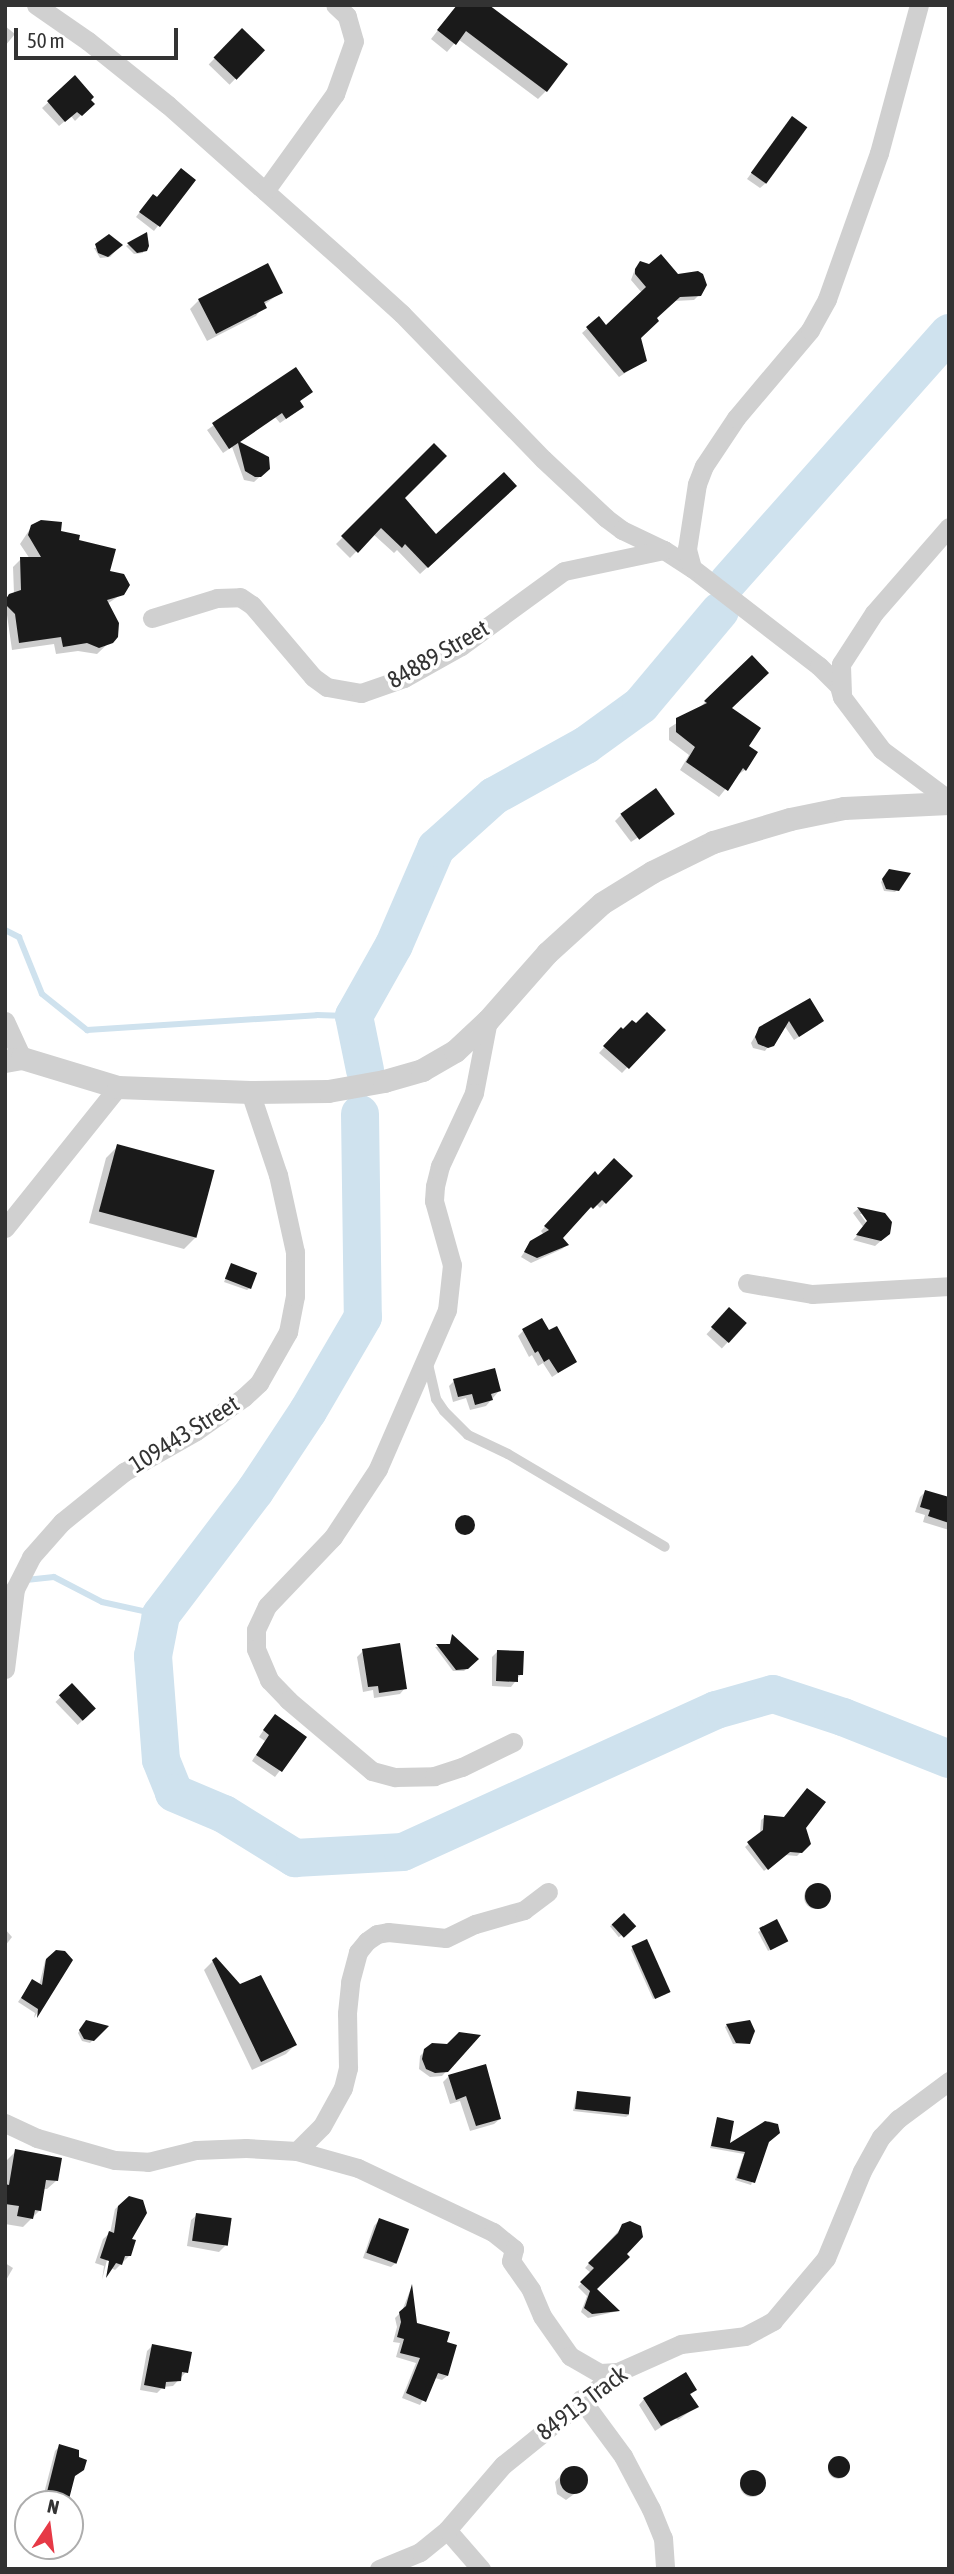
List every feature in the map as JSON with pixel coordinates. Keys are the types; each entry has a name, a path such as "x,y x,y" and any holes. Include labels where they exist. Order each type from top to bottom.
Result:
{"street":[{"path":"36,5 88,41 168,105 402,314 543,459 606,518 622,530 664,550 692,568 819,666 839,686 842,698 882,750 949,802"},
{"path":"265,191 335,94 354,41 348,16 335,5"},
{"path":"692,568 687,549 697,484 704,466 736,418 810,330 827,299 880,153 919,5"},
{"path":"842,698 841,664 874,613 949,527"},
{"name":"84889 Street","path":"152,618 217,598 240,597 252,605 313,677 327,687 361,693 404,678 461,646 564,571 664,550"},
{"path":"5,1021 14,1060 118,1087 250,1092 328,1091 384,1082 422,1070 455,1051 488,1020 547,953 602,904 652,872 713,842 790,819 844,808 949,802"},
{"path":"488,1020 474,1093 440,1166 435,1186 434,1201 452,1265 452,1289 447,1310 378,1469 333,1537 267,1606 256,1630 256,1649 269,1680 288,1700 372,1771 394,1777 434,1776 462,1767 513,1742"},
{"path":"5,1228 118,1087"},
{"name":"109443 Street","path":"5,1669 15,1589 31,1557 62,1522 124,1472 196,1431 244,1397 259,1383 288,1332 295,1296 295,1252 278,1175 250,1092"},
{"path":"747,1283 813,1294 949,1286"},
{"path":"297,2151 322,2126 343,2088 348,2068 346,2013 350,1982 358,1952 367,1941 377,1934 404,1932 446,1938 475,1924 524,1910 548,1892"},
{"name":"84913 Track","path":"379,2569 420,2552 447,2530 503,2465 581,2399 618,2372 681,2344 745,2336 773,2321 827,2258 862,2171 881,2137 898,2119 949,2081"},
{"path":"5,2123 37,2138 115,2160 148,2162 196,2150 297,2151 358,2168 397,2184 427,2202 493,2232 514,2249 511,2261 531,2290 541,2316 570,2356 600,2373 618,2372"},
{"path":"581,2399 623,2456 651,2509 663,2538 665,2569"},
{"path":"447,2530 481,2569"}],"lane":[{"path":"428,1359 436,1399 443,1411 468,1435 508,1454 664,1547"}],"building":[{"path":"457,5 489,5 568,64 547,92 466,31 456,45 437,30"},
{"path":"242,28 265,50 237,80 214,57"},
{"path":"75,75 94,97 91,100 95,104 82,116 77,112 65,122 47,101"},
{"path":"792,116 807,127 766,184 751,173"},
{"path":"181,168 196,180 160,227 139,212 153,194 157,197"},
{"path":"147,232 147,251 137,253 127,243"},
{"path":"109,234 123,245 108,257 98,253 95,244"},
{"path":"661,254 678,274 698,271 703,274 707,285 701,296 680,297 657,318 659,321 641,338 647,361 624,373 586,327 599,316 606,325 646,287 635,274 635,269 640,261 649,264"},
{"path":"268,263 283,293 264,302 267,308 216,334 198,299"},
{"path":"296,367 313,392 300,401 304,407 286,419 282,413 240,442 269,457 270,469 261,477 255,477 245,471 238,443 229,449 212,423"},
{"path":"434,443 447,456 405,498 436,534 504,472 517,486 428,568 405,544 402,548 381,528 358,553 341,536"},
{"path":"41,520 62,522 61,531 80,535 79,540 116,549 110,571 124,574 130,585 124,595 107,600 119,623 118,637 113,643 99,648 87,643 63,647 61,637 19,643 15,614 6,605 6,599 9,594 21,590 20,557 41,557 28,535 31,525"},
{"path":"752,655 769,673 732,708 761,728 749,746 758,752 746,771 743,768 728,791 686,762 695,747 676,732 676,718 707,703 704,701"},
{"path":"656,788 675,814 639,840 620,814"},
{"path":"889,869 911,873 899,891 886,889 882,879"},
{"path":"810,998 824,1021 799,1037 789,1021 774,1046 768,1048 758,1044 755,1037 759,1027"},
{"path":"647,1012 666,1030 629,1069 603,1046 621,1027 623,1029 632,1020 636,1023"},
{"path":"117,1144 215,1170 196,1238 99,1212"},
{"path":"614,1158 633,1176 606,1204 602,1200 593,1209 591,1207 563,1238 569,1245 537,1258 524,1252 530,1241 549,1230 544,1226 595,1171 598,1175"},
{"path":"857,1207 885,1213 892,1222 890,1234 881,1241 856,1235 867,1221"},
{"path":"231,1263 257,1273 251,1289 225,1279"},
{"path":"729,1307 747,1323 729,1343 711,1327"},
{"path":"542,1318 549,1330 557,1326 577,1362 558,1373 549,1359 544,1362 538,1351 535,1353 522,1329"},
{"path":"495,1368 501,1391 491,1394 493,1400 475,1405 472,1394 458,1397 453,1379"},
{"path":"925,1490 949,1497 949,1523 928,1516 930,1510 920,1507"},
{"path":"465,1515 472,1518 475,1525 472,1532 465,1535 458,1532 455,1525 458,1518"},
{"path":"452,1634 479,1659 468,1669 456,1670 436,1644 450,1644"},
{"path":"400,1643 407,1689 379,1693 378,1686 368,1687 362,1649"},
{"path":"497,1650 524,1651 523,1675 518,1675 518,1682 496,1681"},
{"path":"72,1683 96,1709 83,1721 59,1695"},
{"path":"275,1714 307,1737 282,1772 256,1755 269,1735 263,1730"},
{"path":"807,1788 826,1802 806,1828 811,1844 802,1853 790,1852 768,1870 747,1842 763,1830 764,1815 784,1817"},
{"path":"818,1883 827,1887 831,1896 827,1905 818,1909 809,1905 805,1896 809,1887"},
{"path":"624,1913 636,1926 624,1938 612,1925"},
{"path":"777,1919 788,1941 771,1950 759,1928"},
{"path":"647,1939 671,1992 655,1999 631,1946"},
{"path":"56,1950 65,1951 73,1960 37,2018 38,2009 21,1998 32,1979 42,1985 46,1959"},
{"path":"216,1957 240,1984 261,1975 297,2045 261,2062 212,1960"},
{"path":"86,2020 109,2026 94,2041 84,2039 79,2030"},
{"path":"750,2020 755,2031 750,2044 736,2043 726,2024"},
{"path":"459,2032 481,2035 448,2072 435,2073 426,2069 422,2059 424,2049 432,2043 447,2044"},
{"path":"486,2064 501,2119 476,2126 466,2096 456,2100 448,2075"},
{"path":"577,2091 631,2097 629,2115 575,2109"},
{"path":"717,2117 734,2121 730,2143 765,2121 778,2124 780,2133 769,2142 755,2183 737,2178 745,2152 711,2146"},
{"path":"15,2149 62,2158 58,2181 46,2180 41,2211 35,2210 33,2219 17,2216 19,2206 5,2204 5,2184 9,2185"},
{"path":"129,2196 143,2200 147,2213 132,2239 136,2240 131,2256 125,2256 122,2265 116,2263 106,2278 109,2261 100,2258 109,2231 114,2233 118,2206"},
{"path":"196,2213 232,2218 228,2246 192,2241"},
{"path":"379,2218 409,2229 396,2264 366,2253"},
{"path":"630,2221 641,2226 643,2237 627,2254 630,2257 597,2289 620,2311 592,2314 584,2308 590,2291 580,2282 594,2268 588,2263 618,2233 622,2224"},
{"path":"412,2284 417,2323 450,2332 447,2342 457,2345 448,2376 438,2373 426,2402 406,2393 420,2358 400,2353 404,2339 397,2337 401,2322 399,2312 406,2306"},
{"path":"152,2344 192,2352 188,2373 182,2372 181,2381 166,2382 165,2389 144,2385"},
{"path":"686,2372 697,2390 690,2394 699,2407 661,2426 643,2398"},
{"path":"59,2444 79,2450 79,2457 87,2460 84,2470 75,2476 71,2490 48,2490"},
{"path":"839,2456 847,2459 850,2467 847,2475 839,2478 831,2475 828,2467 831,2459"},
{"path":"574,2466 584,2470 588,2480 584,2490 574,2494 564,2490 560,2480 564,2470"},
{"path":"753,2470 762,2474 766,2483 762,2492 753,2496 744,2492 740,2483 744,2474"}],"waterway":[{"path":"728,582 949,333"},
{"path":"365,1070 354,1016 394,945 436,848 494,796 586,745 641,705 720,611"},
{"path":"5,930 19,937 42,994 87,1030 317,1015 354,1016"},
{"path":"360,1114 363,1317 308,1411 255,1491 161,1615 153,1656 161,1760 174,1793 224,1814 295,1858 403,1852 716,1710 773,1694 843,1717 949,1759"},
{"path":"26,1580 54,1577 102,1602 161,1615"}]}
